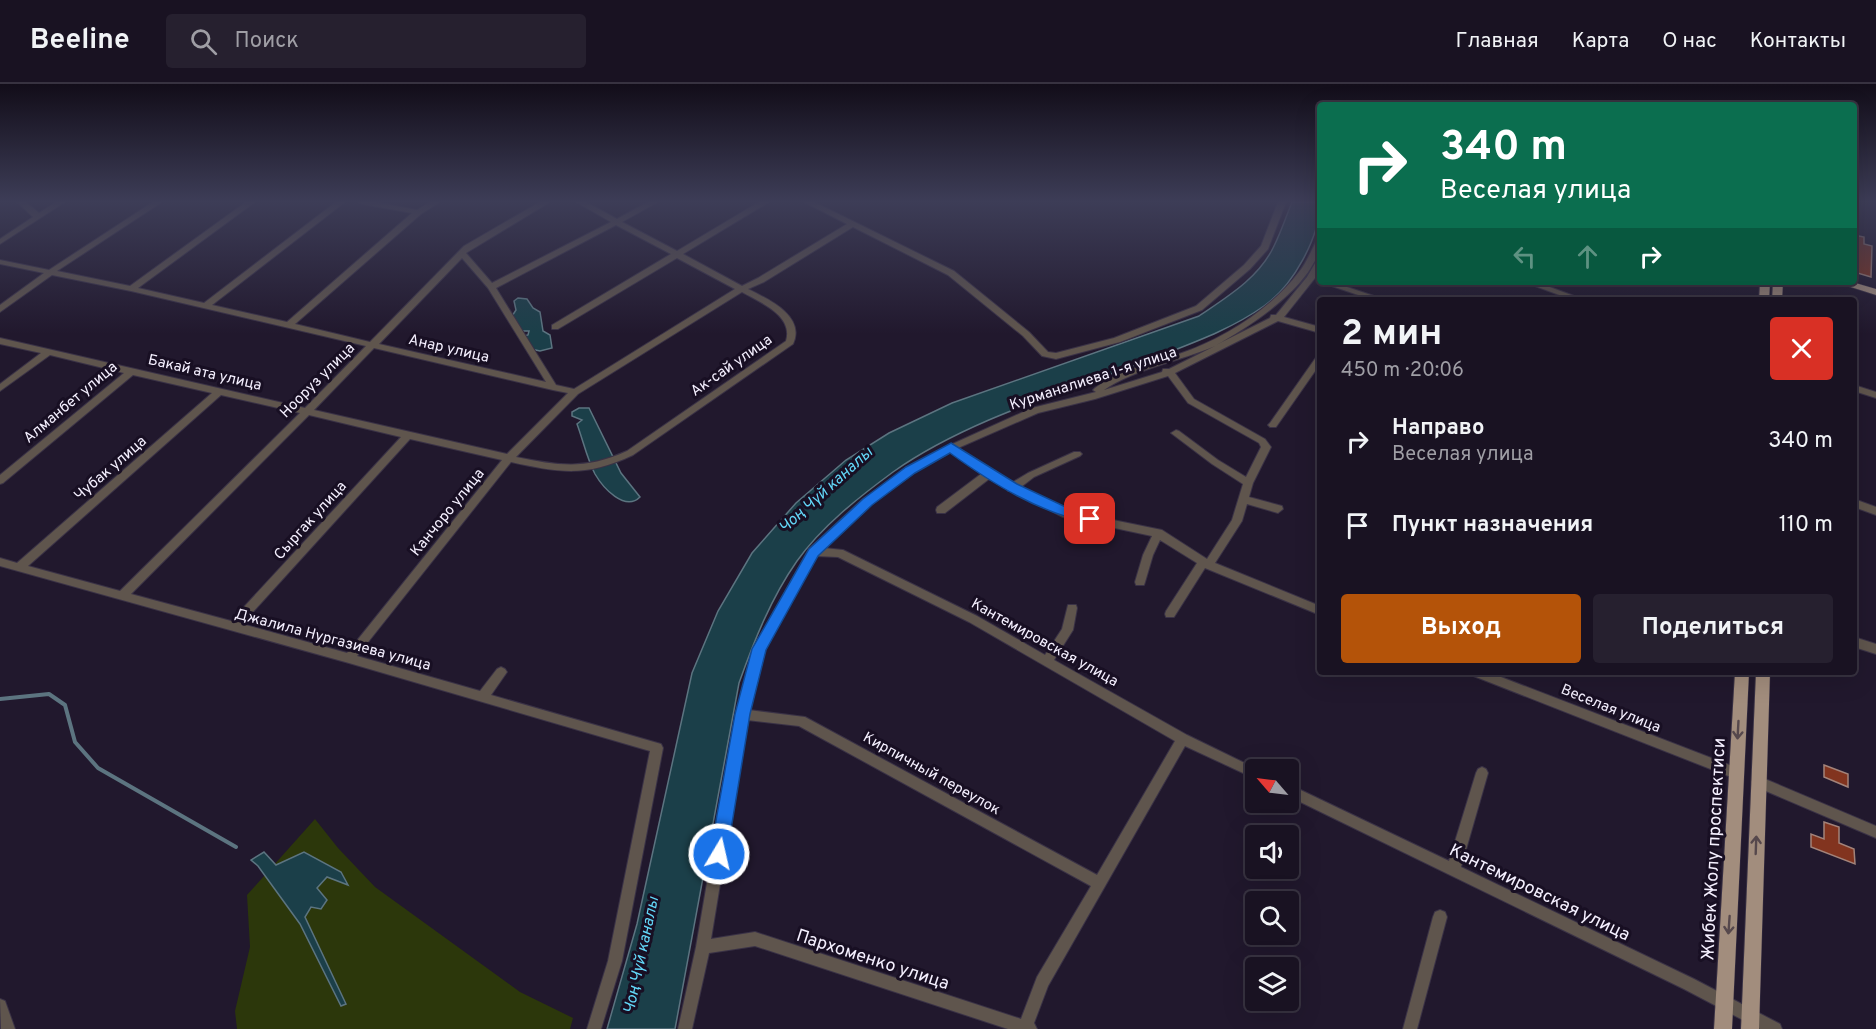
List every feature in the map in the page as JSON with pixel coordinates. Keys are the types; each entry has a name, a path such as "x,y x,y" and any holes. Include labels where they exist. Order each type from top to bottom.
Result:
{"main road":[{"path":"1851,285 1876,292"},
{"name":"Жибек Жолу проспектиси","path":"1723,1029 1742,675"},
{"path":"1751,1023 1763,675"}],"street":[{"path":"0,309 91,246"},
{"path":"131,289 190,246"},
{"path":"205,308 284,246"},
{"path":"289,325 379,246"},
{"name":"Нооруз улица","path":"122,596 471,246"},
{"path":"490,287 571,246"},
{"name":"Ак-сай улица","path":"509,458 534,464 588,470 619,459 790,342 794,335 792,327 785,317 770,304 660,246"},
{"path":"555,327 691,246"},
{"path":"575,392 815,246"},
{"path":"895,246 951,273 1026,334 1045,354 1056,356 1117,340 1199,309 1247,267 1264,246"},
{"path":"1092,397 1102,387 1147,367 1198,351 1255,318 1293,285 1317,251"},
{"path":"462,253 490,287 553,387"},
{"name":"Анар улица","path":"0,262 131,289 575,392"},
{"name":"Курманалиева 1-я улица","path":"685,1029 703,947 742,714 759,649 813,552 867,502 910,470 951,448 1035,410 1092,397 1170,372 1279,317 1317,281"},
{"path":"1334,285 1372,297"},
{"path":"1537,285 1572,297"},
{"path":"1255,318 1279,317 1317,329"},
{"name":"Бакай ата улица","path":"0,341 509,458"},
{"path":"0,388 49,352"},
{"path":"1273,425 1317,362"},
{"path":"1147,367 1170,372 1191,401 1262,441 1266,447 1248,483 1237,521 1170,614"},
{"name":"Алманбет улица","path":"0,480 132,371"},
{"path":"1857,389 1876,395"},
{"name":"Чубак улица","path":"18,567 220,391"},
{"name":"Канчоро улица","path":"350,658 509,458 575,392"},
{"path":"1176,432 1215,462 1248,483"},
{"name":"Сыргак улица","path":"233,627 409,434"},
{"path":"951,448 1012,488 1067,514 1158,533 1206,563 1317,610"},
{"path":"1012,488 1030,475 1077,454"},
{"path":"940,510 988,474"},
{"path":"1244,499 1278,509"},
{"path":"1857,504 1876,511"},
{"path":"1140,582 1148,555 1158,533"},
{"name":"Кантемировская улица","path":"813,552 839,553 973,619 1183,739 1245,769"},
{"name":"Джалила Нургазиева улица","path":"0,562 350,658 657,748 615,961 594,1029"},
{"path":"1047,662 1067,630 1072,608"},
{"path":"1857,643 1876,649"},
{"path":"483,697 501,672"},
{"name":"Веселая улица","path":"1483,675 1736,773"},
{"name":"Кирпичный переулок","path":"742,714 801,721 1099,883"},
{"path":"1028,1028 1042,982 1183,739"},
{"path":"1453,871 1482,773"},
{"path":"1758,782 1876,832"},
{"name":"Кантемировская улица","path":"1299,794 1724,1002 1751,1023 1774,1029"},
{"path":"1410,1029 1440,917"},
{"name":"Пархоменко улица","path":"703,947 755,939 1028,1028"},
{"path":"0,1006 8,1029"}],"green space":[{"path":"315,819 338,848 375,887 520,992 573,1018 570,1029 237,1029 235,1011 250,947 247,895"}],"water":[{"name":"Чоң Чүй каналы","path":"1274,246 1309,246 1285,286 1275,297 1251,315 1197,341 1019,408 953,436 893,472 854,502 807,548 771,605 739,683 675,1029 607,1029 637,924 692,673 718,611 752,553 796,503 846,460 889,433 952,403 1199,316 1241,286 1268,257"},
{"path":"518,298 527,299 533,308 540,312 543,331 550,335 552,348 540,351 531,349 524,336 528,335 529,331 521,331 512,316 516,310 514,301"},
{"path":"579,408 589,408 621,473 640,497 634,501 628,502 615,496 603,486 595,474 577,424 582,420 572,416 572,412"},
{"path":"264,852 276,865 304,852 341,872 348,885 327,877 317,888 327,900 321,909 311,907 305,917 346,1004 341,1006 300,924 258,866 251,860"}],"building":[{"path":"1857,246 1872,246 1871,277 1857,273"},
{"path":"1824,765 1848,774 1848,787 1824,777"},
{"path":"1824,822 1839,827 1839,843 1854,849 1855,864 1811,847 1811,834 1824,839"}],"waterway":[{"path":"0,699 49,694 65,705 75,742 98,768 236,847"}],"route":[{"path":"719,854 742,714 759,649 813,552 828,537 867,502 910,470 951,448 1012,488 1067,514 1090,519"}]}
